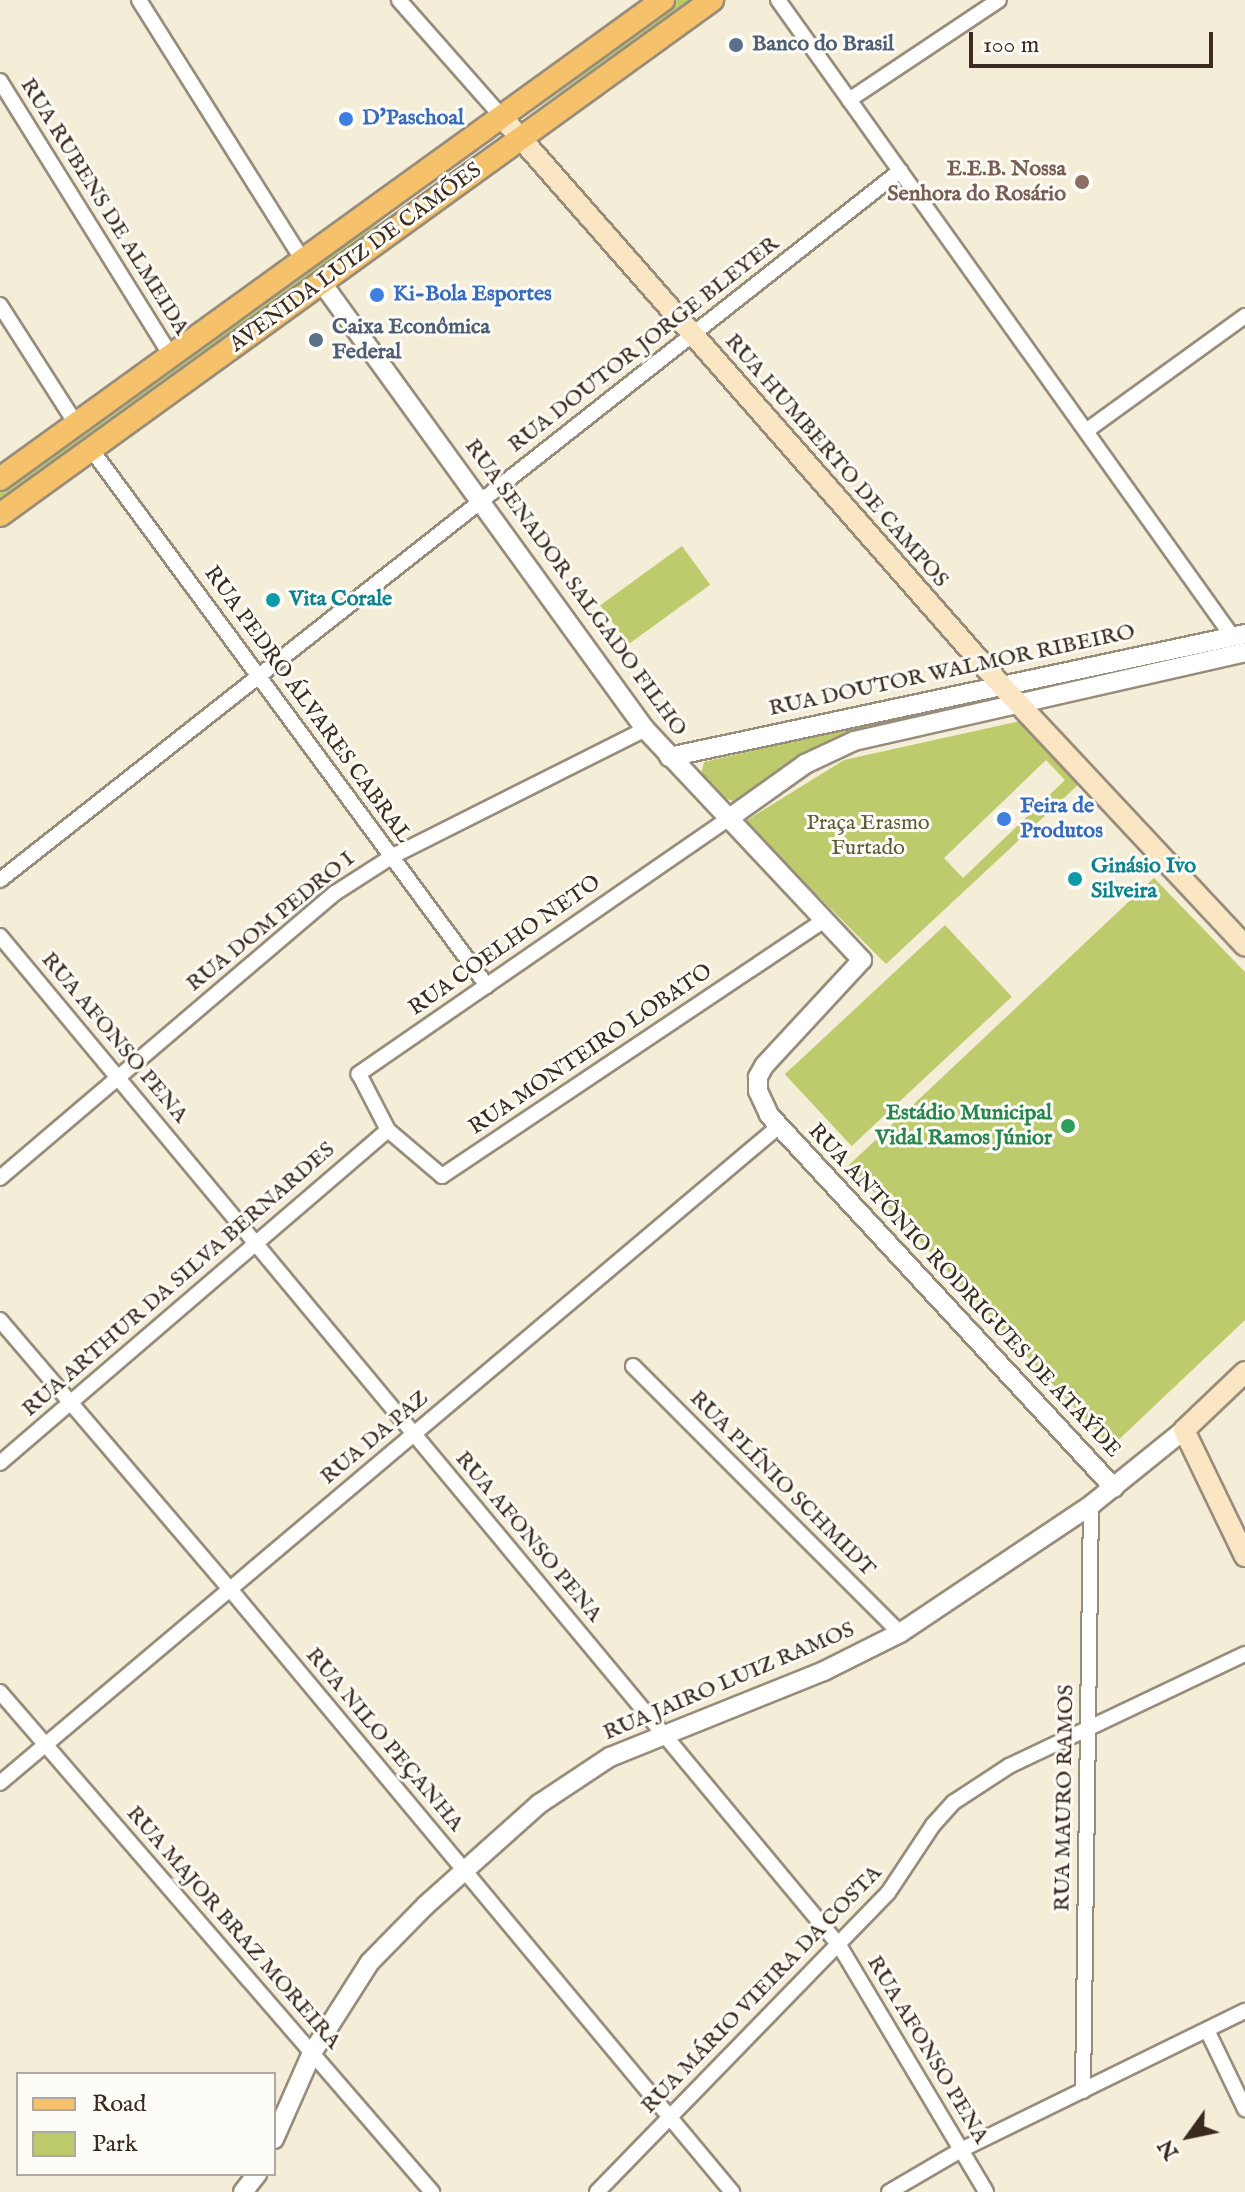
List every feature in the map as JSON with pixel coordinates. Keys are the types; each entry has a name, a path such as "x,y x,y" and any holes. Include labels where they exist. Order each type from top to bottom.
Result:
{"main road":[{"name":"AVENIDA LUIZ DE CAMÕES","path":"0,479 663,0"},
{"name":"AVENIDA LUIZ DE CAMÕES","path":"0,515 712,0"},
{"name":"RUA HUMBERTO DE CAMPOS","path":"502,117 1017,703 1243,940"},
{"name":"RUA JAIRO LUIZ RAMOS","path":"1184,1430 1245,1372"},
{"path":"1184,1430 1245,1556"}],"street":[{"path":"139,0 303,260"},
{"name":"RUA HUMBERTO DE CAMPOS","path":"399,0 502,117"},
{"path":"778,0 1086,431 1238,635"},
{"path":"849,100 999,0"},
{"name":"RUA RUBENS DE ALMEIDA","path":"0,81 171,356"},
{"name":"RUA DOUTOR JORGE BLEYER","path":"0,880 900,171"},
{"name":"RUA SENADOR SALGADO FILHO","path":"322,283 645,729 862,960 764,1066 758,1077 758,1091 778,1127"},
{"path":"0,305 76,424"},
{"path":"1086,431 1245,316"},
{"name":"RUA PEDRO ÁLVARES CABRAL","path":"91,449 487,986"},
{"name":"RUA DOUTOR WALMOR RIBEIRO","path":"669,757 1238,635"},
{"name":"RUA DOUTOR WALMOR RIBEIRO","path":"728,819 805,764 837,747 1245,652"},
{"name":"RUA DOM PEDRO I","path":"0,1178 335,893 391,857 645,729"},
{"name":"RUA COELHO NETO","path":"388,1130 359,1074 728,819"},
{"name":"RUA MONTEIRO LOBATO","path":"388,1130 442,1176 824,920"},
{"name":"RUA AFONSO PENA","path":"0,936 839,1945 986,2192"},
{"name":"RUA DA PAZ","path":"0,1783 778,1127"},
{"name":"RUA ANTÔNIO RODRIGUES DE ATAÝDE","path":"778,1127 1114,1488"},
{"name":"RUA ARTHUR DA SILVA BERNARDES","path":"0,1463 388,1130"},
{"name":"RUA NILO PEÇANHA","path":"0,1320 230,1589 732,2192"},
{"name":"RUA PLÍNIO SCHMIDT","path":"633,1366 900,1633"},
{"name":"RUA JAIRO LUIZ RAMOS","path":"276,2134 312,2053 370,1962 464,1870 574,1778 663,1733 824,1671 900,1633 1091,1505 1184,1430"},
{"name":"RUA MAURO RAMOS","path":"1083,2091 1091,1505"},
{"name":"RUA MÁRIO VIEIRA DA COSTA","path":"597,2192 671,2119 898,1881 918,1845 954,1802 1009,1766 1245,1654"},
{"name":"RUA MAJOR BRAZ MOREIRA","path":"0,1692 432,2192"},
{"path":"889,2192 961,2150 1245,2011"},
{"path":"1207,2030 1245,2109"},
{"path":"243,2192 255,2176"}],"green space":[{"path":"677,0 691,0 528,115 603,59 625,37"},
{"path":"392,209 368,233 0,501 0,490"},
{"path":"682,546 710,585 629,644 600,605"},
{"path":"999,693 1001,701 828,741 737,802 726,799 701,775 704,762"},
{"name":"Praça Erasmo Furtado","path":"1020,721 1079,784 886,964 744,822 844,760","holes":["1046,760 1065,780 963,878 944,858"]},
{"name":"Estádio Municipal Vidal Ramos Júnior","path":"1154,878 1245,972 1245,1320 1111,1447 849,1165"},
{"path":"945,925 1012,997 852,1146 785,1074"}],"place":[{"name":"Banco do Brasil","path":"736,45"},
{"name":"D'Paschoal","path":"346,119"},
{"name":"E.E.B. Nossa Senhora do Rosário","path":"1082,182"},
{"name":"Ki-Bola Esportes","path":"377,295"},
{"name":"Caixa Econômica Federal","path":"316,340"},
{"name":"Vita Corale","path":"273,600"},
{"name":"Feira de Produtos","path":"1004,819"},
{"name":"Ginásio Ivo Silveira","path":"1075,879"},
{"name":"Estádio Municipal Vidal Ramos Júnior","path":"1068,1126"}]}
